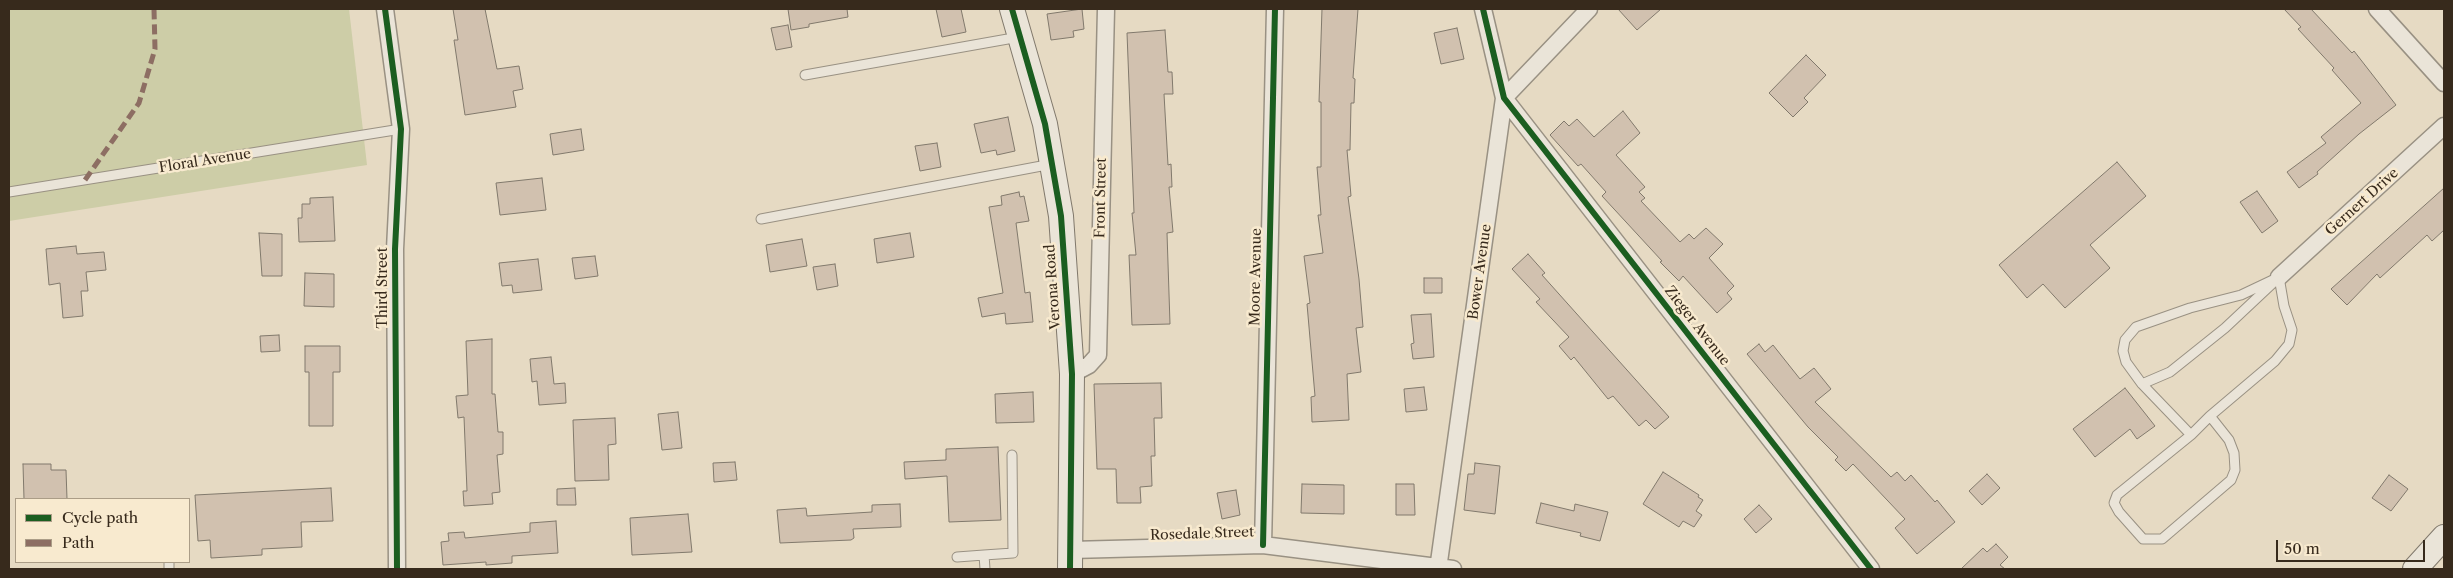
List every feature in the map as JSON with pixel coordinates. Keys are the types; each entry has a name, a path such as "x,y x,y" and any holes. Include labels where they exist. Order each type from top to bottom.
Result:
{"street":[{"name":"Third Street","path":"386,9 401,129 396,249 398,569"},
{"name":"Verona Road","path":"1012,9 1045,124 1061,216 1072,374 1071,560"},
{"name":"Front Street","path":"1072,374 1089,365 1098,355 1106,9"},
{"name":"Moore Avenue","path":"1263,545 1275,9"},
{"path":"1483,9 1504,98"},
{"path":"1504,98 1589,9"},
{"path":"2377,9 2444,83"},
{"name":"Bower Avenue","path":"1443,568 1504,98"},
{"name":"Zieger Avenue","path":"1504,98 1871,569"},
{"name":"Gernert Drive","path":"2279,277 2444,126"},
{"path":"2415,569 2444,537"},
{"name":"Rosedale Street","path":"1071,560 1263,545 1443,568"}],"lane":[{"path":"806,75 1020,37"},
{"name":"Floral Avenue","path":"9,192 401,129"},
{"path":"761,218 1052,164"},
{"path":"2191,435 2142,384 2126,362 2123,351 2125,340 2136,327 2190,308 2242,295 2279,277"},
{"path":"2142,384 2177,366 2225,328 2279,277"},
{"path":"2210,416 2229,440 2234,453 2235,470 2231,480 2162,539 2143,539 2119,512 2114,503 2117,495 2191,435 2210,416 2275,361 2289,344 2292,330 2284,306 2279,277"},
{"path":"957,557 1013,553 1012,455"},
{"path":"984,555 984,569"}],"green space":[{"path":"9,9 349,9 367,165 9,221"}],"building":[{"path":"453,9 485,9 497,69 519,66 523,89 513,91 516,107 465,115 454,40 458,40"},
{"path":"788,9 847,9 848,17 809,24 809,27 791,30"},
{"path":"936,9 961,9 966,32 942,37"},
{"path":"1082,9 1084,29 1073,31 1074,37 1051,40 1047,14"},
{"path":"1322,9 1358,9 1353,78 1355,79 1354,103 1351,103 1350,150 1347,150 1351,196 1348,197 1359,279 1363,327 1356,328 1361,372 1347,374 1349,420 1312,422 1311,397 1315,396 1307,304 1310,303 1304,256 1323,253 1318,215 1321,215 1317,167 1321,167 1321,102 1319,102"},
{"path":"1618,9 1661,9 1637,30"},
{"path":"2284,9 2311,9 2352,53 2354,51 2396,105 2359,134 2317,172 2318,174 2299,188 2287,172 2326,143 2321,137 2361,103 2332,70 2334,68 2298,29 2301,27"},
{"path":"788,25 792,47 776,50 771,28"},
{"path":"1457,28 1464,59 1441,64 1434,33"},
{"path":"1165,30 1168,72 1172,72 1173,94 1164,94 1168,165 1171,164 1172,187 1169,187 1173,232 1167,233 1170,324 1132,325 1129,255 1136,255 1132,213 1134,213 1127,33"},
{"path":"1806,55 1826,75 1804,98 1808,102 1793,117 1769,93"},
{"path":"1623,111 1640,133 1616,155 1645,187 1639,192 1645,198 1641,201 1680,242 1689,234 1694,239 1706,228 1723,244 1709,258 1734,286 1727,293 1732,299 1717,313 1683,276 1679,281 1660,262 1662,261 1602,196 1606,192 1581,164 1578,166 1550,135 1564,121 1569,126 1577,119 1594,137"},
{"path":"1008,117 1015,151 997,155 996,150 981,153 974,124"},
{"path":"581,129 584,150 553,155 550,134"},
{"path":"937,143 941,167 920,171 915,146"},
{"path":"2117,162 2146,196 2090,245 2110,268 2065,308 2043,284 2027,298 1999,265"},
{"path":"542,178 546,210 500,215 496,183"},
{"path":"2444,188 2444,230 2432,241 2427,235 2380,278 2377,274 2347,305 2331,289"},
{"path":"2257,191 2278,221 2262,233 2240,202"},
{"path":"1019,192 1020,197 1024,196 1029,221 1016,223 1025,293 1030,292 1033,322 1006,324 1005,313 982,317 978,298 1003,293 989,207 1002,205 1001,196"},
{"path":"333,197 335,241 299,242 298,218 302,218 302,204 310,204 310,198"},
{"path":"259,233 282,234 282,276 262,276"},
{"path":"910,233 914,257 877,263 874,239"},
{"path":"802,239 807,266 770,272 766,245"},
{"path":"76,246 77,254 104,252 106,270 86,272 88,291 81,291 83,316 63,318 60,283 49,285 46,249"},
{"path":"1528,254 1545,273 1542,275 1669,417 1655,429 1646,420 1639,426 1613,396 1608,399 1574,357 1571,360 1559,346 1569,337 1536,302 1540,299 1512,269"},
{"path":"595,256 598,276 575,279 572,258"},
{"path":"538,259 542,290 513,293 512,285 502,286 499,263"},
{"path":"835,264 838,286 817,290 813,267"},
{"path":"305,273 334,274 334,307 304,306"},
{"path":"1424,278 1442,278 1442,293 1424,293"},
{"path":"1431,314 1434,357 1413,359 1411,344 1414,343 1411,315"},
{"path":"279,335 280,351 261,352 260,336"},
{"path":"492,339 492,394 495,394 498,432 503,432 503,454 497,455 500,492 492,493 493,504 464,506 463,491 467,491 464,417 458,418 456,396 468,395 466,341"},
{"path":"1759,344 1765,352 1773,345 1800,379 1814,368 1831,389 1815,402 1891,477 1897,472 1905,481 1911,475 1935,502 1937,500 1955,522 1917,554 1895,528 1905,519 1853,464 1846,471 1835,460 1838,457 1808,427 1747,354"},
{"path":"305,346 340,346 340,372 333,372 333,426 309,426 309,372 305,372"},
{"path":"551,357 554,384 565,383 566,403 539,405 537,381 532,382 530,359"},
{"path":"1161,383 1162,418 1154,418 1155,456 1151,456 1152,486 1140,487 1141,503 1117,503 1116,469 1097,469 1094,384"},
{"path":"1424,387 1427,410 1406,412 1404,389"},
{"path":"2125,388 2155,426 2137,439 2130,429 2095,457 2073,429"},
{"path":"1033,392 1034,422 996,423 995,394"},
{"path":"678,412 682,448 662,450 658,414"},
{"path":"615,418 616,444 608,445 609,480 575,481 573,420"},
{"path":"998,447 1001,520 949,522 947,476 905,479 904,462 946,460 946,449"},
{"path":"735,462 737,480 714,482 713,463"},
{"path":"1475,463 1500,466 1495,514 1464,510 1468,474 1474,474"},
{"path":"23,464 51,464 51,470 66,470 67,498 24,498"},
{"path":"1663,472 1699,495 1698,497 1703,500 1696,511 1702,515 1694,527 1683,521 1679,527 1643,504"},
{"path":"1987,474 2000,488 1982,505 1969,491"},
{"path":"2389,475 2408,489 2391,511 2372,498"},
{"path":"1302,484 1344,485 1344,514 1301,513"},
{"path":"1396,484 1414,484 1415,515 1396,515"},
{"path":"331,488 333,521 301,522 302,547 262,549 262,555 211,558 210,540 198,541 195,495"},
{"path":"575,488 576,505 557,505 557,489"},
{"path":"1236,490 1240,515 1222,519 1217,493"},
{"path":"1541,503 1574,511 1575,504 1608,512 1600,541 1580,536 1581,533 1536,523"},
{"path":"900,504 901,527 853,529 854,538 851,540 780,543 777,510 806,508 807,516 872,512 872,505"},
{"path":"1759,505 1772,519 1756,533 1744,519"},
{"path":"688,514 692,552 632,555 630,518"},
{"path":"556,521 558,553 512,556 512,563 486,565 486,562 443,565 441,542 449,541 448,533 464,532 465,538 530,532 530,523"},
{"path":"1996,544 2008,557 2000,565 2005,569 1961,569 1983,548 1987,552"}],"marked path":[{"path":"85,180 139,103 155,49 154,9"}],"cycle path":[{"path":"385,9 401,129 395,249 397,569"},
{"path":"1012,9 1045,124 1061,216 1072,374 1070,569"},
{"path":"1263,545 1275,9"},
{"path":"1483,9 1504,98 1871,569"}]}
